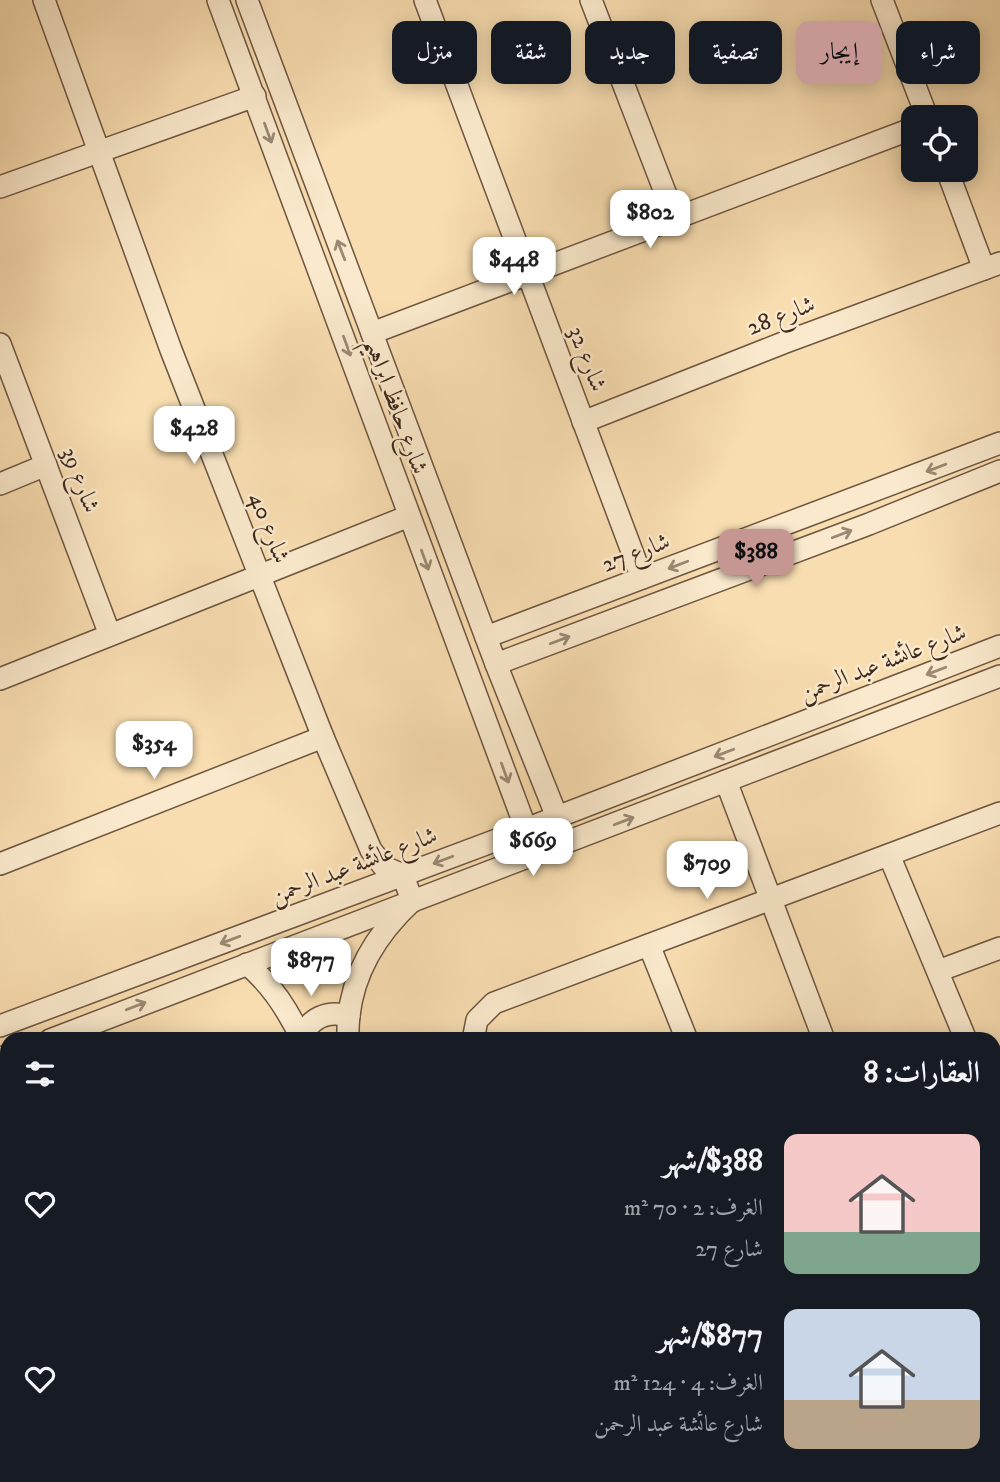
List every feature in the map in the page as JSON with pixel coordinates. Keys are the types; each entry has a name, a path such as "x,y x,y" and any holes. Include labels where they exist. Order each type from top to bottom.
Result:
{"street":[{"name":"شارع 40","path":"44,0 173,356 323,737 371,850 384,867 403,876"},
{"name":"شارع حافظ ابراهيم","path":"218,0 526,830"},
{"name":"شارع حافظ ابراهيم","path":"247,0 496,664 557,817"},
{"name":"شارع 32","path":"425,0 642,579"},
{"path":"591,0 675,218"},
{"path":"882,0 922,105"},
{"path":"0,187 255,96"},
{"path":"372,333 901,133"},
{"path":"953,182 992,266"},
{"name":"شارع 28","path":"583,422 783,343 992,266"},
{"name":"شارع 39","path":"0,344 110,635"},
{"name":"شارع 27","path":"486,637 1000,443"},
{"path":"0,484 46,465"},
{"path":"496,664 869,524 1000,471"},
{"path":"0,679 409,516"},
{"name":"شارع عائشة عبد الرحمن","path":"0,1027 526,830 1000,646"},
{"path":"71,1032 1000,676"},
{"path":"824,715 834,740"},
{"path":"0,864 323,737"},
{"path":"726,781 821,1032"},
{"path":"475,1032 477,1020 494,1003 1000,813"},
{"path":"889,855 963,1032"},
{"path":"403,876 412,901"},
{"path":"348,1032 357,979 373,946 384,930 412,901"},
{"path":"649,945 684,1032"},
{"path":"938,971 1000,948"},
{"path":"170,963 183,989"},
{"path":"247,964 277,995 297,1032"},
{"path":"305,1032 310,1024 324,1015 349,1016"}]}
